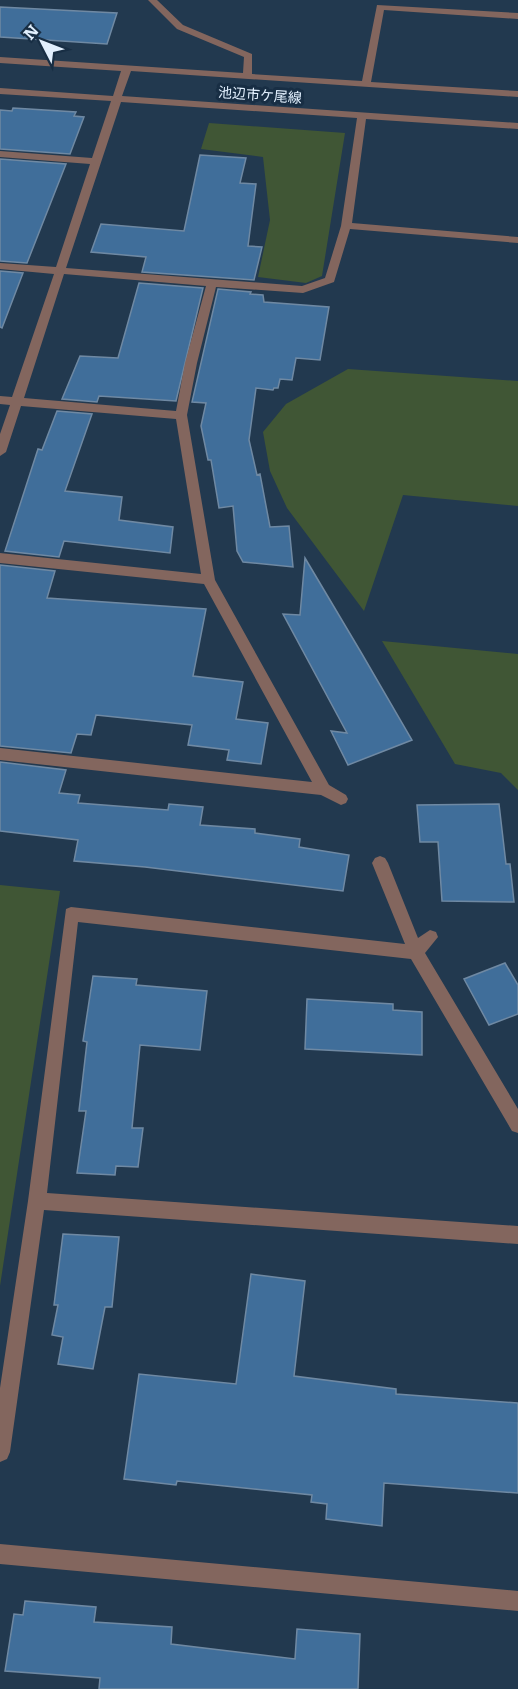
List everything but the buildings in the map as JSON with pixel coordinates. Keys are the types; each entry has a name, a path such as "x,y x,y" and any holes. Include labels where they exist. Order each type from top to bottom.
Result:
{"street":[{"path":"152,0 180,27 249,56 247,76"},
{"path":"366,84 380,7 518,16"},
{"name":"池辺市ケ尾線","path":"0,60 518,94"},
{"path":"0,452 127,68"},
{"name":"池辺市ケ尾線","path":"0,91 518,126"},
{"path":"0,266 303,290 330,280 346,226 362,116"},
{"path":"0,154 95,161"},
{"path":"346,226 518,240"},
{"path":"212,283 191,363 181,415 208,580 324,789"},
{"path":"0,400 181,415"},
{"path":"0,558 208,580"},
{"path":"0,754 324,789 341,799"},
{"path":"380,863 416,952 518,1125"},
{"path":"0,1452 37,1201 72,914 416,952"},
{"path":"416,952 430,937"},
{"path":"37,1201 518,1235"},
{"path":"0,1554 518,1601"}],"green space":[{"path":"209,123 345,133 322,276 306,283 258,277 270,220 263,157 201,149"},
{"path":"348,369 518,381 518,506 403,495 364,611 287,508 270,471 263,432 286,404"},
{"path":"382,641 518,654 518,790 501,773 455,764"},
{"path":"0,885 60,891 0,1286"}]}
